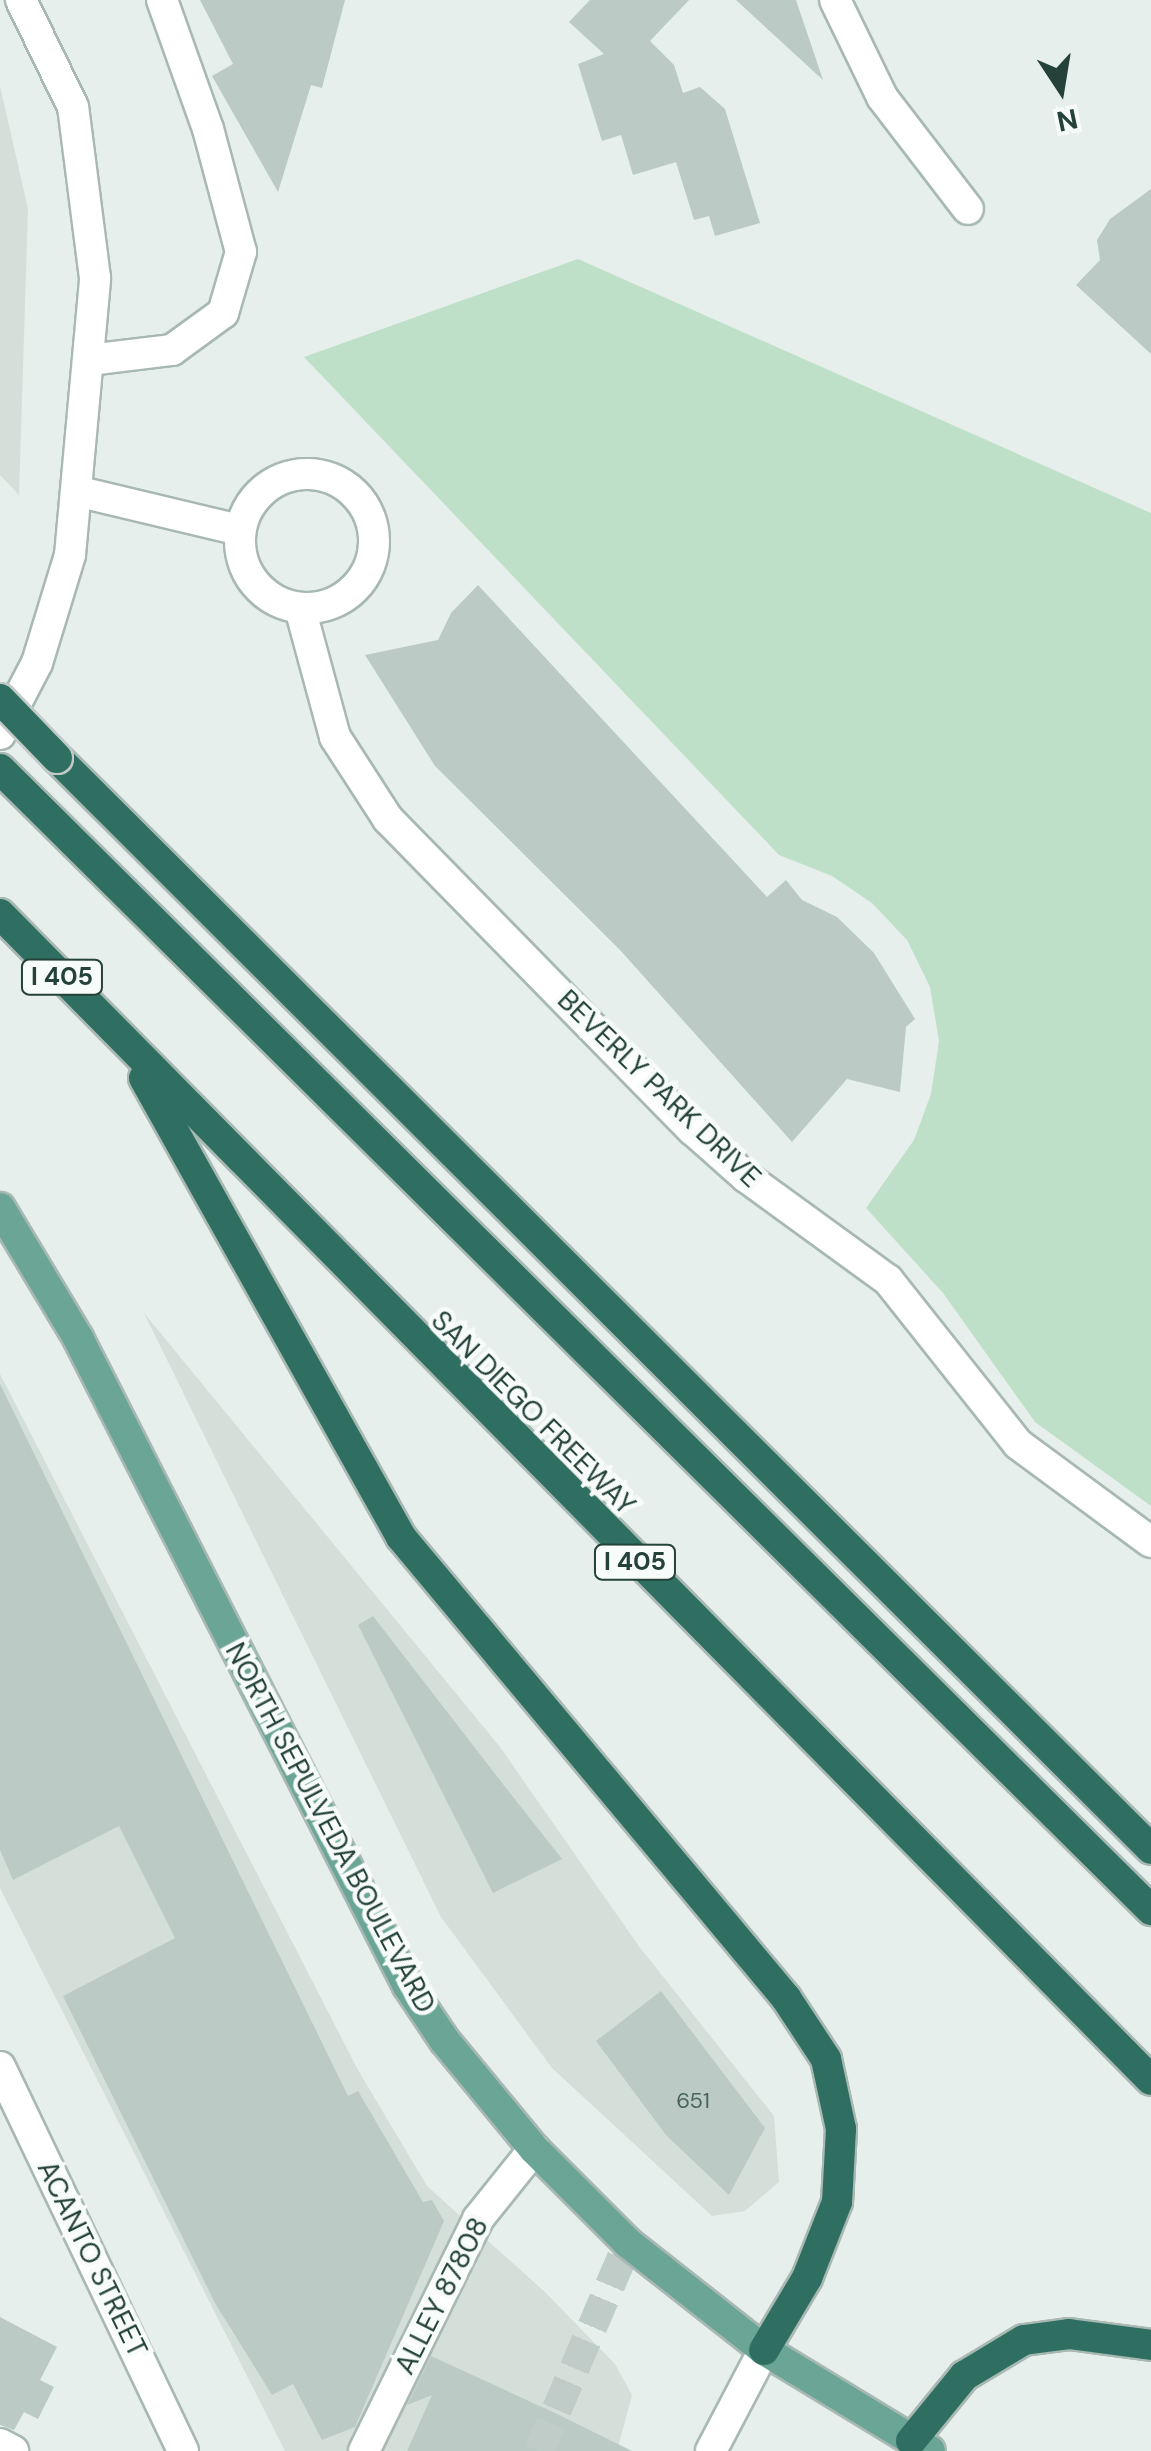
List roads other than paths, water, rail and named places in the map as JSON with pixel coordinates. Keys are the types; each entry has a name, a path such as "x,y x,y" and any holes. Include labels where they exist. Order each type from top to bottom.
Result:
{"highway":[{"path":"0,700 1151,1849"},
{"path":"0,769 1151,1910"},
{"name":"SAN DIEGO FREEWAY","path":"0,914 1151,2080"},
{"path":"124,1040 401,1537 786,1998 826,2059 841,2129 837,2202 808,2278 764,2350"},
{"path":"915,2448 964,2376 1024,2340 1069,2334 1151,2345"}],"main road":[{"name":"NORTH SEPULVEDA BOULEVARD","path":"0,1208 78,1338 408,1986 444,2041 534,2148 628,2243 764,2350 915,2448"}],"street":[{"path":"0,734 37,663 58,604 80,492 95,278 73,107 21,0"},
{"path":"89,360 172,350 223,314 241,252 208,129 162,0"},
{"path":"836,0 882,97 968,209"},
{"path":"288,475 338,480 358,496 370,516 375,546 369,569 341,600 300,608 278,603 248,576 239,530 260,490 288,475"},
{"path":"80,492 239,530"},
{"name":"BEVERLY PARK DRIVE","path":"300,608 335,737 388,819 693,1130 746,1177 888,1280 1018,1444 1151,1542"},
{"name":"ACANTO STREET","path":"0,2068 183,2451"},
{"name":"ALLEY 87808","path":"364,2451 478,2219 534,2148"},
{"path":"711,2451 764,2350"},
{"path":"0,2444 13,2451"}],"tunnel":[{"path":"539,2451 628,2243"}]}
